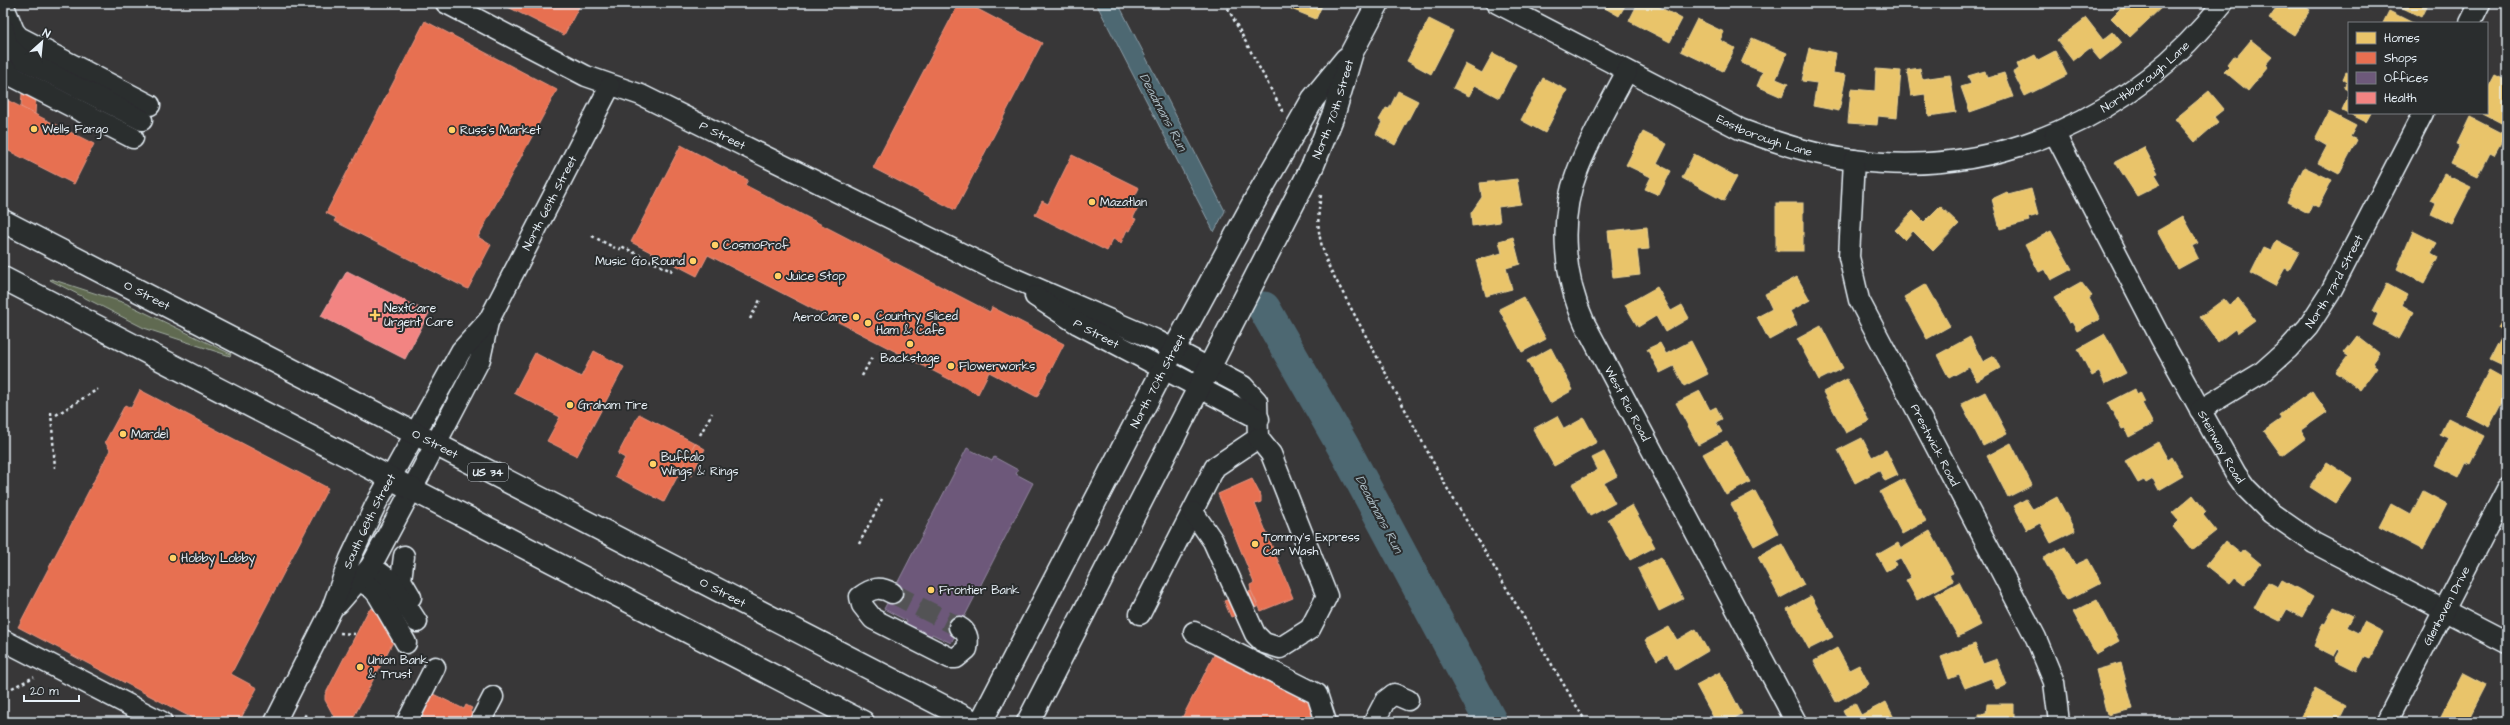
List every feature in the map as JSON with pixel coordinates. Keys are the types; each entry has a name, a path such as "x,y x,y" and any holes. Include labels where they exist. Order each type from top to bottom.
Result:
{"main road":[{"name":"North 70th Street","path":"981,722 1163,370 1254,202 1313,100 1352,52 1378,3"},
{"name":"North 70th Street","path":"1028,722 1200,390 1313,165 1334,113 1352,52"},
{"name":"O Street","path":"3,221 974,722"},
{"path":"3,278 863,722"}],"street":[{"name":"P Street","path":"446,3 586,76 641,96 997,271 1078,304 1175,349 1243,386 1257,400 1259,429"},
{"name":"Eastborough Lane","path":"1497,3 1740,129 1799,149 1854,160 1915,164 1992,153 2055,134"},
{"name":"Northborough Lane","path":"2055,134 2112,104 2151,77 2186,46 2223,3"},
{"path":"2470,22 2480,3"},
{"path":"3,4 8,30 8,46 20,58 140,125"},
{"path":"3,53 12,64 140,125"},
{"path":"3,67 14,77 140,125"},
{"name":"West Rio Road","path":"1627,71 1588,146 1572,189 1567,220 1566,249 1574,297 1585,324 1796,722"},
{"path":"3,82 140,125"},
{"name":"North 68th Street","path":"412,489 480,360 489,320 610,86"},
{"name":"North 73rd Street","path":"2200,410 2261,373 2288,349 2308,327 2330,293 2422,114"},
{"name":"Steinway Road","path":"2055,134 2161,339 2200,410 2246,488 2284,524 2314,543 2507,643"},
{"name":"Prestwick Road","path":"1854,160 1848,242 1851,272 1859,300 2036,638 2054,682 2059,722"},
{"name":"P Street","path":"997,271 1078,324 1200,390 1259,429"},
{"name":"North 68th Street","path":"414,434 461,351 489,320"},
{"path":"1140,614 1215,467 1259,429 1271,454 1327,596 1310,629 1280,648 1264,643 1255,634 1213,541 1193,512"},
{"name":"South 68th Street","path":"274,722 331,611 350,558 414,434"},
{"name":"South 68th Street","path":"331,611 365,573 412,489"},
{"name":"Glenhaven Drive","path":"2386,722 2507,489"},
{"path":"365,573 378,596 414,628 402,584 404,556"},
{"path":"892,593 884,588 871,589 860,597 862,605 873,619 950,658 956,658 967,649 968,636 965,630 959,627"},
{"path":"1194,632 1317,694 1326,722"},
{"path":"3,640 162,722"},
{"path":"407,722 435,668"},
{"path":"1374,722 1385,701 1394,694 1408,700"},
{"path":"480,722 493,697"}],"path":[{"path":"1225,3 1287,120"},
{"path":"1322,193 1317,219 1318,238 1328,265 1447,488 1586,722"},
{"path":"592,236 615,248"},
{"path":"619,250 621,246 671,271 672,268"},
{"path":"750,319 761,298"},
{"path":"862,376 872,357"},
{"path":"56,415 98,389"},
{"path":"51,412 55,468"},
{"path":"700,435 712,413"},
{"path":"859,544 882,499"},
{"path":"12,688 37,676"},
{"path":"302,722 306,714"}],"green space":[{"path":"51,279 125,303 231,354 230,356 144,328 50,280"}],"water":[{"path":"1096,3 1118,3 1225,211 1214,232"}],"building: Homes":[{"path":"1294,3 1323,3 1316,19 1291,9"},
{"path":"1596,3 1625,3 1626,4 1619,16"},
{"path":"1638,3 1652,3 1682,19 1670,42 1629,21"},
{"path":"2126,3 2162,3 2164,5 2130,37 2111,18"},
{"path":"2280,3 2307,3 2305,6 2310,10 2294,35 2269,19"},
{"path":"2398,3 2428,3 2421,17 2397,5"},
{"path":"2389,11 2411,22 2384,22"},
{"path":"2086,18 2103,40 2113,32 2122,43 2100,60 2090,48 2073,61 2057,40"},
{"path":"1429,19 1453,31 1431,74 1407,61"},
{"path":"1697,19 1724,32 1720,40 1735,48 1723,71 1681,51"},
{"path":"1752,38 1787,53 1776,79 1788,84 1782,97 1757,86 1763,72 1741,63"},
{"path":"2251,40 2272,57 2265,65 2268,67 2248,91 2224,71 2229,66 2227,64 2233,56 2236,58"},
{"path":"1809,48 1836,53 1833,73 1846,75 1839,111 1813,106 1817,83 1802,81"},
{"path":"2055,51 2067,75 2025,96 2013,72 2019,69 2017,64 2035,55 2038,60"},
{"path":"1493,53 1516,65 1499,98 1475,85 1469,96 1453,88 1465,64 1482,73"},
{"path":"1920,68 1922,79 1950,75 1956,112 1929,116 1925,94 1911,96 1907,70"},
{"path":"1876,69 1901,71 1897,118 1878,116 1877,125 1848,123 1851,89 1875,91"},
{"path":"1985,71 1987,78 2004,73 2013,97 1970,112 1961,87 1971,84 1968,76"},
{"path":"2346,72 2348,73 2348,90 2344,88 2347,82 2343,79"},
{"path":"2495,75 2507,81 2507,126 2484,114 2488,114 2488,88"},
{"path":"1543,78 1567,90 1545,133 1521,120"},
{"path":"1398,91 1418,101 1395,145 1376,134 1382,122 1379,120 1386,108 1389,109"},
{"path":"2209,91 2224,109 2214,117 2218,122 2195,142 2175,119"},
{"path":"2348,97 2348,113 2342,110"},
{"path":"2329,112 2356,126 2350,137 2357,140 2339,174 2318,163 2327,146 2315,139"},
{"path":"2350,114 2370,114 2366,122"},
{"path":"2470,117 2505,135 2494,155 2490,153 2478,177 2451,164 2460,145 2457,144"},
{"path":"1643,132 1667,144 1657,164 1671,171 1659,195 1645,189 1651,177 1626,165"},
{"path":"2144,147 2158,173 2155,174 2161,184 2137,196 2115,162"},
{"path":"1694,154 1737,177 1724,201 1682,178"},
{"path":"2304,167 2332,180 2318,207 2312,204 2308,213 2287,202"},
{"path":"2444,174 2471,187 2452,224 2431,214 2436,203 2430,200"},
{"path":"1517,179 1521,204 1498,207 1500,222 1472,226 1471,213 1482,197 1480,183"},
{"path":"2031,189 2038,215 2028,218 2029,221 2000,229 1992,199 2007,192 2008,195"},
{"path":"1776,203 1803,203 1803,251 1776,251"},
{"path":"1940,206 1959,224 1933,251 1913,231 1905,240 1895,230 1913,211 1924,222"},
{"path":"2183,216 2198,243 2192,246 2198,258 2178,269 2157,231"},
{"path":"1647,227 1649,249 1637,250 1640,275 1613,278 1608,231"},
{"path":"2051,231 2072,269 2051,280 2045,269 2039,272 2025,245"},
{"path":"2413,231 2437,243 2431,253 2438,257 2424,283 2397,269"},
{"path":"1513,237 1520,264 1506,268 1512,289 1486,296 1476,260 1502,253 1499,241"},
{"path":"2276,240 2299,252 2289,270 2285,268 2275,286 2251,273 2264,247 2271,250"},
{"path":"1797,277 1810,300 1790,311 1797,325 1769,340 1757,317 1772,309 1765,294"},
{"path":"2081,282 2092,296 2089,298 2100,319 2077,331 2072,322 2069,323 2054,297"},
{"path":"1926,284 1950,326 1927,339 1904,297"},
{"path":"2387,284 2407,295 2402,305 2414,312 2399,339 2373,325 2378,314 2373,311"},
{"path":"1657,287 1671,311 1682,305 1689,318 1665,332 1656,316 1638,327 1625,305"},
{"path":"1523,297 1546,339 1522,352 1499,309"},
{"path":"2238,298 2255,320 2237,333 2235,329 2218,342 2200,317 2224,299 2229,305"},
{"path":"2504,317 2507,319 2507,368 2490,360 2505,331 2498,328"},
{"path":"1821,326 1843,368 1819,380 1797,339"},
{"path":"2105,334 2126,373 2105,384 2099,372 2092,376 2078,349"},
{"path":"2357,336 2379,353 2372,363 2377,367 2360,390 2336,372 2348,356 2344,353"},
{"path":"1970,337 1983,362 1994,356 2000,368 1977,381 1969,367 1949,378 1937,355"},
{"path":"1691,341 1708,374 1684,386 1674,366 1660,373 1647,349 1660,343 1666,354"},
{"path":"1551,348 1573,390 1550,403 1527,361"},
{"path":"2489,370 2507,380 2507,393 2489,427 2466,415"},
{"path":"1847,379 1869,421 1846,433 1823,392"},
{"path":"2135,389 2137,394 2140,392 2145,402 2142,403 2153,424 2129,437 2125,428 2122,429 2108,403"},
{"path":"1700,391 1710,410 1716,407 1722,419 1716,422 1722,432 1698,445 1676,403"},
{"path":"2312,391 2327,412 2301,430 2306,438 2282,456 2264,431 2281,419 2279,415"},
{"path":"1985,392 2007,434 1983,446 1961,404"},
{"path":"1557,416 1564,429 1584,418 1597,442 1554,466 1533,429"},
{"path":"2448,418 2484,436 2470,464 2466,462 2459,477 2435,465 2449,438 2440,434"},
{"path":"1862,438 1872,457 1886,450 1898,475 1885,481 1879,470 1855,483 1838,450"},
{"path":"1727,441 1750,482 1726,495 1703,454"},
{"path":"2158,442 2168,460 2172,457 2183,476 2159,490 2153,479 2146,483 2144,480 2138,483 2125,461"},
{"path":"2011,443 2032,485 2008,497 1987,456"},
{"path":"1604,452 1617,476 1604,483 1615,503 1590,516 1572,484 1598,470 1592,458"},
{"path":"2327,462 2352,478 2335,503 2310,487"},
{"path":"1904,479 1926,521 1902,534 1880,492"},
{"path":"1755,491 1778,533 1754,546 1731,504"},
{"path":"2423,491 2447,504 2423,550 2379,527 2391,504 2411,515"},
{"path":"2193,495 2206,512 2203,515 2216,531 2192,550 2173,527 2179,521 2172,513"},
{"path":"2057,497 2075,531 2051,543 2040,523 2027,530 2014,506 2026,499 2033,510"},
{"path":"1632,505 1655,547 1630,560 1608,519"},
{"path":"1930,531 1953,573 1949,575 1953,581 1917,600 1906,580 1911,578 1900,558 1894,561 1896,565 1886,571 1877,555 1898,543 1901,548"},
{"path":"2225,541 2241,554 2244,550 2261,564 2244,585 2235,578 2230,584 2206,565"},
{"path":"1782,544 1804,585 1780,598 1758,557"},
{"path":"2065,547 2075,565 2088,559 2101,583 2066,601 2043,558"},
{"path":"1661,557 1683,599 1659,611 1638,569"},
{"path":"2282,580 2313,597 2302,617 2287,609 2280,621 2254,608 2268,582 2278,587"},
{"path":"1959,582 1981,625 1958,637 1935,595"},
{"path":"1811,596 1833,637 1809,649 1787,609"},
{"path":"2097,600 2119,641 2096,654 2073,612"},
{"path":"2334,607 2353,616 2347,627 2359,633 2364,622 2383,632 2370,658 2365,656 2357,671 2335,660 2340,651 2338,649 2334,656 2314,646 2323,623 2325,624"},
{"path":"1669,627 1677,640 1696,629 1708,651 1676,670 1667,654 1657,660 1645,640"},
{"path":"1975,644 1983,664 1997,659 2007,685 1996,689 1991,678 1965,688 1959,675 1949,679 1941,657"},
{"path":"1837,648 1849,670 1859,665 1869,684 1836,702 1814,661"},
{"path":"2121,663 2133,709 2107,715 2096,670"},
{"path":"1720,672 1742,714 1727,722 1716,722 1696,685"},
{"path":"2463,673 2486,685 2467,722 2438,722"},
{"path":"2315,689 2346,706 2338,722 2298,722"},
{"path":"1886,702 1896,722 1849,722 1843,710 1855,703 1861,715"},
{"path":"1987,704 2014,704 2014,722 1979,722 1979,714 1986,714"},
{"path":"2507,709 2507,722 2504,722 2501,720"}],"building: Shops":[{"path":"500,3 581,3 564,35"},
{"path":"959,3 966,3 1042,43 955,210 873,168"},
{"name":"Russ's Market","path":"425,21 557,90 478,237 491,245 468,289 334,221 336,218 326,213"},
{"path":"26,34 39,41 35,115 21,108"},
{"name":"Wells Fargo","path":"3,98 94,144 74,184 3,148"},
{"path":"681,145 748,180 745,185 990,312 992,307 1064,344 1037,397 989,372 978,394 708,255 697,276 631,242"},
{"name":"Mazatlan","path":"1072,155 1139,188 1133,200 1140,204 1133,218 1136,219 1130,231 1127,230 1121,243 1113,239 1107,251 1035,215 1042,201 1048,204"},
{"name":"Graham Tire","path":"594,351 624,367 577,456 547,441 560,417 514,393 535,353 581,377"},
{"name":"Hobby Lobby","path":"140,390 328,488 231,674 257,688 239,722 200,722 18,627 110,450 105,442 125,405 131,408"},
{"name":"Buffalo Wings & Rings","path":"639,414 695,443 664,502 615,476 625,458 618,454"},
{"path":"695,443 705,449 691,476 681,470"},
{"name":"Tommy's Express Car Wash","path":"1252,479 1261,496 1261,502 1255,504 1293,598 1261,611 1251,591 1250,585 1254,583 1218,494"},
{"path":"1251,591 1258,607 1231,617 1224,601"},
{"name":"Union Bank & Trust","path":"374,607 394,640 351,722 337,722 325,700 325,695 368,611"},
{"path":"1214,655 1314,704 1318,717 1315,722 1180,722"},
{"path":"429,692 464,709 466,705 472,708 470,712 474,714 470,722 414,722"}],"building: Offices":[{"path":"967,448 992,461 994,457 1018,470 1016,474 1033,483 951,643 932,634 930,638 905,625 907,621 884,609"}],"building: Health":[{"name":"NextCare Urgent Care","path":"347,271 429,313 405,359 321,316"}],"waterway":[{"name":"Deadmans Run","path":"1264,308 1344,448 1491,722"}],"tunnel":[{"path":"892,593 959,627"}],"place":[{"name":"Wells Fargo","path":"34,129"},
{"name":"Russ's Market","path":"452,130"},
{"name":"Mazatlan","path":"1092,202"},
{"name":"CosmoProf","path":"715,245"},
{"name":"Music Go Round","path":"693,261"},
{"name":"Juice Stop","path":"778,276"},
{"name":"NextCare Urgent Care","path":"375,315"},
{"name":"AeroCare","path":"856,317"},
{"name":"Country Sliced Ham & Cafe","path":"868,323"},
{"name":"Backstage","path":"910,344"},
{"name":"Flowerworks","path":"951,366"},
{"name":"Graham Tire","path":"570,405"},
{"name":"Mardel","path":"123,434"},
{"name":"Buffalo Wings & Rings","path":"653,464"},
{"name":"Tommy's Express Car Wash","path":"1255,544"},
{"name":"Hobby Lobby","path":"173,558"},
{"name":"Frontier Bank","path":"931,590"},
{"name":"Union Bank & Trust","path":"360,667"}]}
